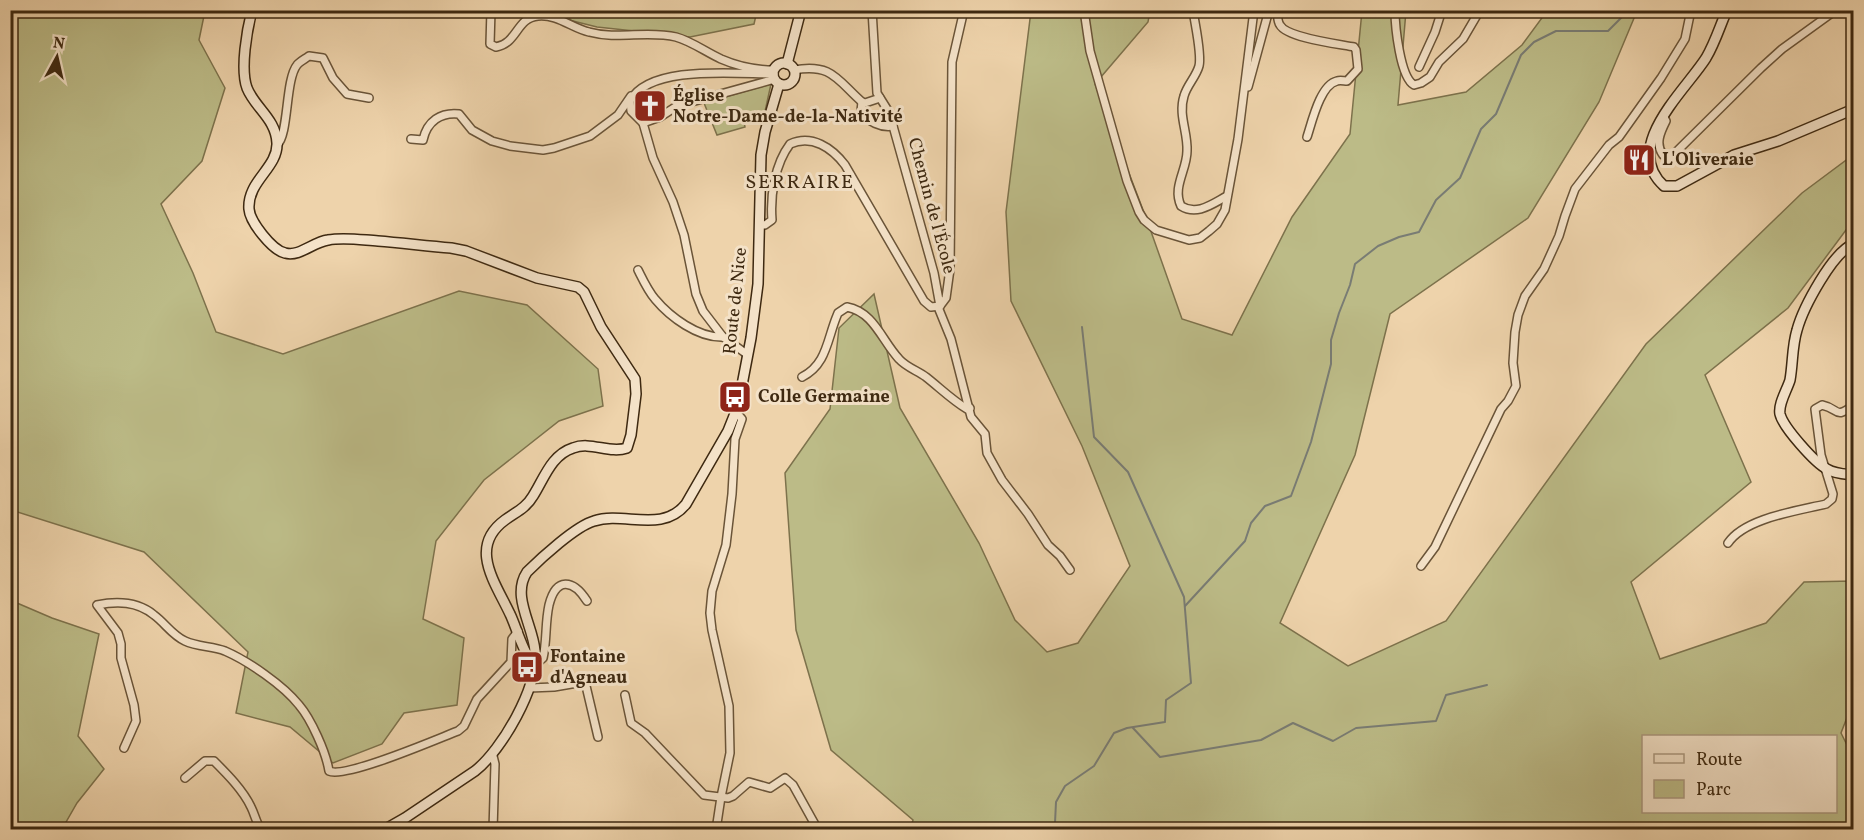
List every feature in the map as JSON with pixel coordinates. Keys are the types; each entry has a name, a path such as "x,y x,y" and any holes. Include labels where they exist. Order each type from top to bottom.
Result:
{"street":[{"path":"252,10 245,68 247,87 272,123 278,145"},
{"path":"491,10 490,44 496,47 509,42 527,19 538,16 549,17 577,28 605,35 655,34 678,38 732,63 775,77 784,85 792,82 795,77 790,67 801,10"},
{"name":"Chemin de l'École","path":"872,10 875,76 880,98 893,126 934,273 939,307 951,339 971,417 985,434 985,450 1002,480 1048,545 1070,570"},
{"path":"759,225 765,225 772,220 771,197 782,157 790,144 805,140 821,144 831,150 845,165 924,301 931,307 939,307 946,298 950,269 952,62 964,10"},
{"path":"1084,10 1090,51 1138,212 1156,230 1182,239 1194,240 1217,224 1225,210 1238,139 1254,10"},
{"path":"1193,10 1199,66 1184,96 1182,116 1188,148 1185,169 1177,194 1181,206 1192,211 1199,210 1227,196"},
{"path":"1243,94 1246,92 1269,10"},
{"path":"1277,10 1278,21 1284,30 1354,47 1356,50 1358,69 1347,81 1337,80 1327,87 1320,99 1307,137"},
{"path":"1395,10 1395,25 1406,78 1414,85 1421,84 1430,77 1440,62 1463,39 1480,10"},
{"path":"1419,67 1442,10"},
{"path":"1421,566 1436,548 1486,439 1501,409 1516,387 1513,363 1515,332 1525,296 1552,253 1575,189 1609,145 1619,137 1660,78 1685,39 1691,10"},
{"path":"1727,10 1706,57 1664,117 1651,141 1649,155 1651,166 1656,178 1664,186 1677,186 1734,155 1778,141 1854,109"},
{"path":"1664,117 1666,121 1660,134 1659,146 1663,155 1671,157 1761,68 1798,37 1836,10"},
{"path":"369,98 347,94 333,78 323,58 309,56 296,66 287,101 282,140 274,157 251,192 249,209 253,223 277,250 290,254 320,242 343,239 451,248 466,251 537,278 578,287 584,292 601,327 635,379 636,394 631,435 627,448 614,450 579,446 569,449 549,467 532,499 525,507 505,520 491,535 486,554 487,564 518,631 526,654 535,662 543,658 549,603 560,586 566,584 574,586 587,601"},
{"path":"775,77 778,66 831,73 862,102 866,103 880,98"},
{"path":"411,139 423,140 428,126 437,118 451,113 459,114 472,130 492,141 526,148 554,148 594,134 618,115 627,100 647,83 684,75 713,73 775,77"},
{"path":"643,123 660,117 677,106 775,77"},
{"name":"Route de Nice","path":"384,830 475,771 493,756 504,738 529,688 535,662 534,645 522,596 523,581 527,572 590,522 602,519 655,520 668,517 678,511 686,504 701,479 736,412 748,355 758,284 761,155 775,77"},
{"path":"633,94 630,101 631,111 643,123 649,147 668,188 681,225 698,299 703,311 723,337 748,355"},
{"path":"862,102 861,111 866,118 880,126 893,126"},
{"path":"1854,244 1845,248 1837,256 1804,310 1797,330 1790,380 1780,408 1780,417 1792,434 1826,469 1854,475"},
{"path":"638,270 654,298 672,316 705,334 723,337"},
{"path":"802,377 808,375 823,360 838,313 847,307 866,315 903,362 959,404 967,409 970,408"},
{"path":"1728,543 1736,533 1749,525 1829,502 1833,494 1821,455 1815,409 1822,405 1844,413 1854,405"},
{"path":"717,830 730,753 729,706 710,613 712,591 726,545 735,439 742,418 736,412"},
{"path":"124,748 136,721 135,705 122,658 118,633 97,605 125,602 139,607 154,614 172,633 184,640 225,651 251,665 298,704 315,731 329,771 334,773 359,768 458,731 464,726 477,699 512,662 512,639 518,631"},
{"path":"529,688 583,682 598,737"},
{"path":"624,695 631,723 652,740 704,795 728,798 749,782 770,788 784,778 788,779 818,830"},
{"path":"493,756 495,764 493,830"},
{"path":"185,778 205,761 214,761 246,800 261,830"}],"green space":[{"path":"10,11 205,11 199,40 225,88 202,161 161,204 193,273 216,332 283,354 459,291 527,305 598,369 603,406 559,421 484,480 436,541 423,619 464,638 457,705 404,713 382,744 333,763 290,727 236,713 248,652 144,552 11,510"},
{"path":"573,11 757,11 754,24 690,37 597,27 569,20"},
{"path":"1031,11 1150,11 1148,22 1095,84 1182,319 1232,335 1292,217 1350,134 1362,11 1406,11 1398,105 1466,92 1522,45 1547,11 1637,11 1599,102 1528,218 1390,314 1355,455 1280,623 1348,666 1446,621 1646,344 1802,193 1853,155 1853,233 1846,230 1788,308 1705,375 1751,482 1631,582 1660,659 1766,623 1804,582 1853,581 1853,702 1841,733 1850,751 1853,752 1853,829 910,829 913,820 831,750 796,630 785,473 830,409 839,328 874,294 900,408 979,543 1015,620 1047,652 1078,643 1130,566 1082,446 1011,301 1006,212"},
{"path":"771,84 764,116 744,122 745,127 717,135 704,103"},
{"path":"10,600 52,618 99,634 78,736 104,769 77,803 62,829 11,829"}],"waterway":[{"path":"1185,606 1245,541 1251,523 1265,506 1291,496 1311,442 1331,364 1331,340 1355,264 1378,246 1419,232 1436,200 1460,178 1481,129 1496,114 1521,55 1534,42 1556,31 1608,31 1629,10"},
{"path":"1057,830 1056,802 1065,786 1094,766 1114,733 1127,728 1165,722 1166,700 1191,683 1184,597 1128,472 1094,437 1082,327"},
{"path":"1133,728 1160,757 1261,740 1293,723 1333,741 1356,728 1436,721 1446,695 1487,685"}],"place":[{"name":"Église Notre-Dame-de-la-Nativité","path":"650,106"},
{"name":"L'Oliveraie","path":"1639,160"},
{"name":"Colle Germaine","path":"735,397"},
{"name":"Fontaine d'Agneau","path":"527,667"}],"district":[{"name":"SERRAIRE","path":"800,183"}]}
